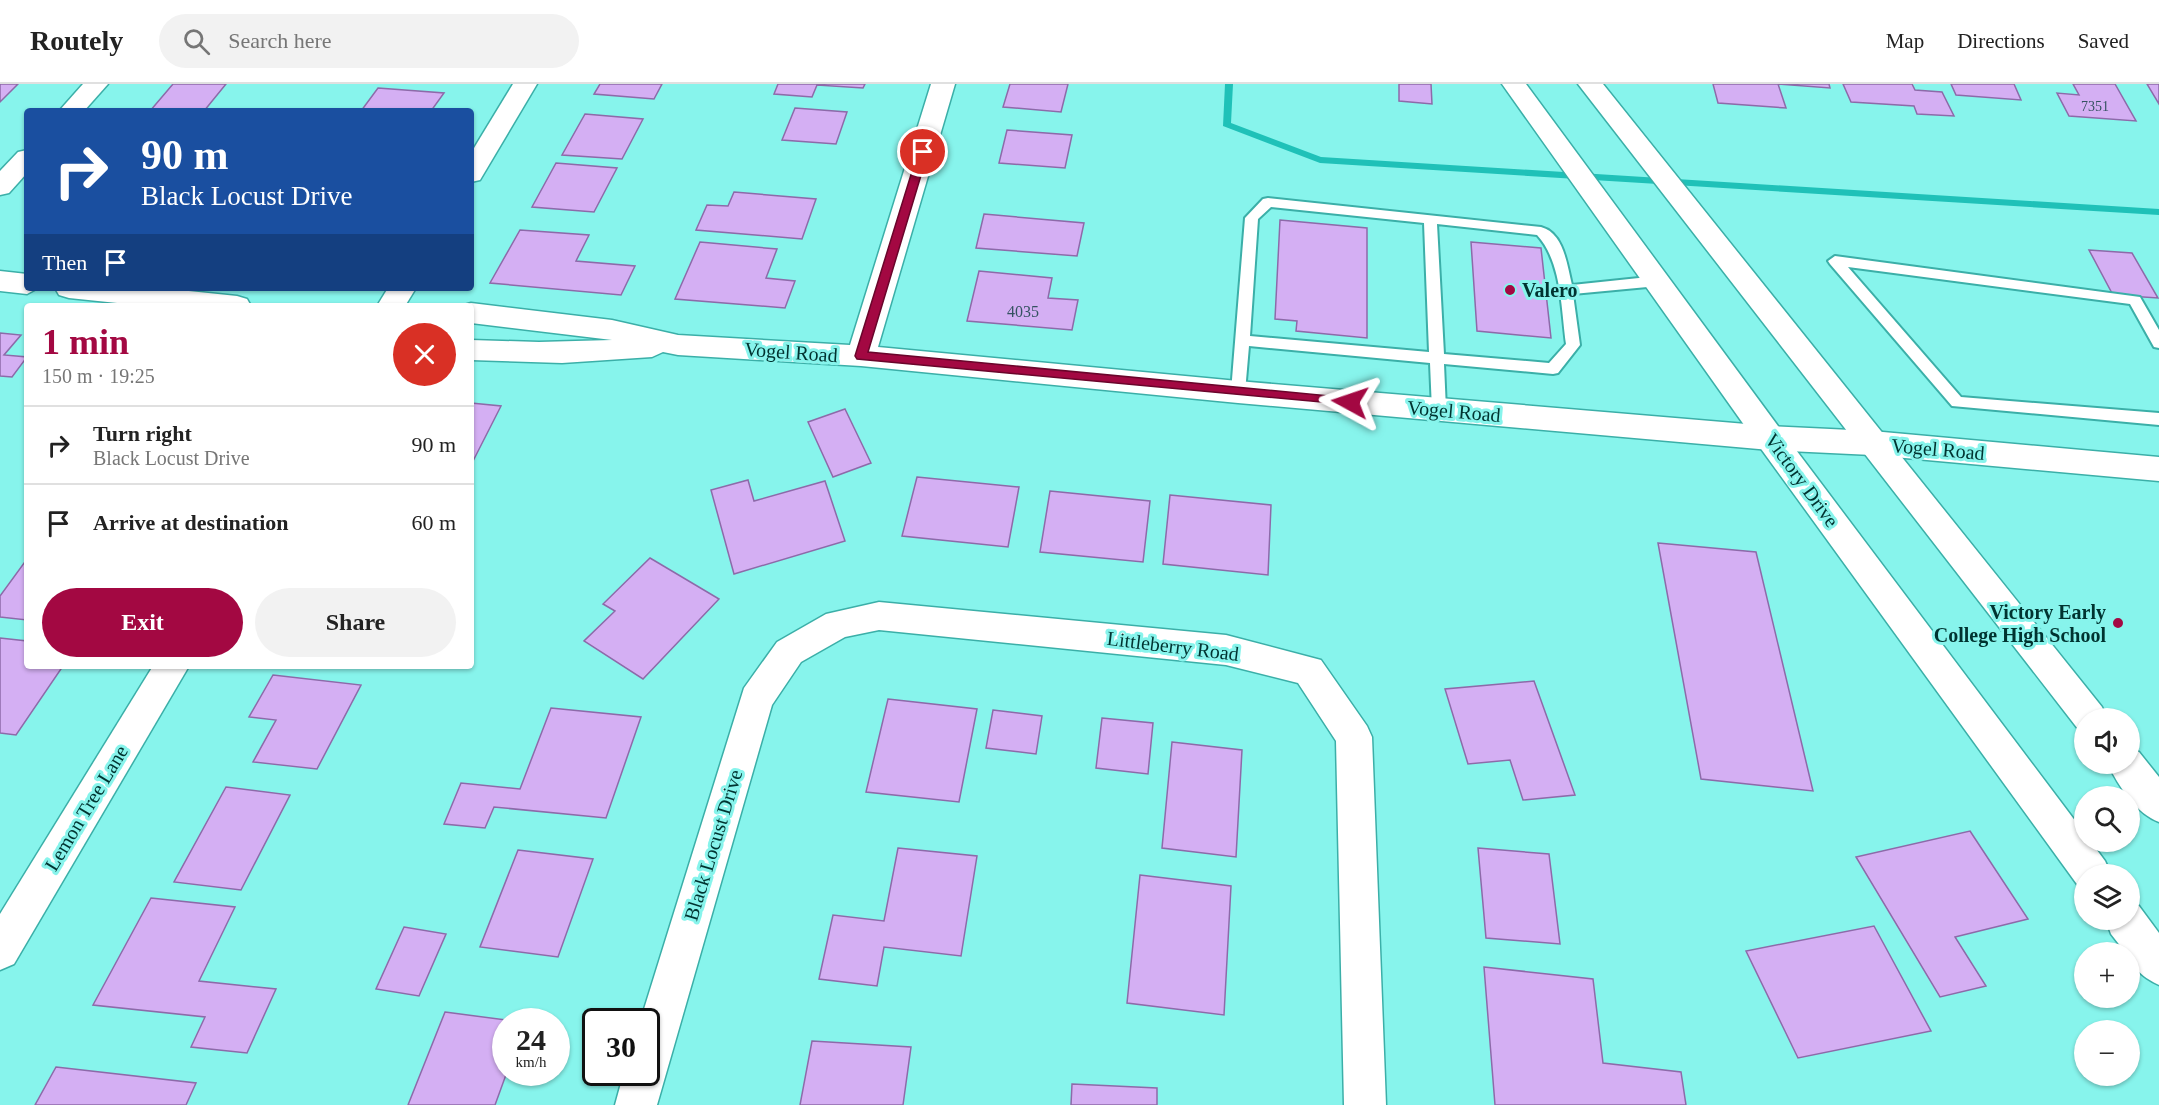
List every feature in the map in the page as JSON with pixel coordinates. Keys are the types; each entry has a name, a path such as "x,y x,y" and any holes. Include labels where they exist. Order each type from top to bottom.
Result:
{"street":[{"path":"74,108 96,84"},
{"path":"474,169 525,84"},
{"path":"861,356 944,84"},
{"name":"Victory Drive","path":"1515,84 1770,438 2085,864"},
{"path":"1590,84 2082,708"},
{"path":"0,187 24,161"},
{"path":"0,281 24,284"},
{"path":"97,291 209,303"},
{"name":"Vogel Road","path":"474,313 600,328 678,345 861,356 1439,410 1770,438 1872,443 2159,469"},
{"name":"Vogel Road","path":"474,350 538,355 598,354 678,345"},
{"name":"Littleberry Road","path":"809,640 838,624 879,616 1226,650 1309,671 1354,738 1365,1105"},
{"name":"Black Locust Drive","path":"660,1023 756,699 789,652 809,640"},
{"name":"Lemon Tree Lane","path":"0,950 170,669"},
{"path":"2134,774 2159,805"},
{"path":"2133,930 2159,965"},
{"name":"Black Locust Drive","path":"636,1105 641,1086"}],"lane":[{"path":"1238,392 1241,340 1252,218 1268,202 1541,231 1555,246 1566,290 1573,345 1553,369 1241,340"},
{"path":"1430,219 1439,410"},
{"path":"2159,343 2135,300 1835,261 1957,402 2159,419"},
{"path":"1566,290 1658,281"}],"building":[{"path":"0,84 18,84 0,102"},
{"path":"173,84 226,84 206,108 153,108"},
{"path":"600,84 662,84 654,99 594,94"},
{"path":"778,84 865,84 863,88 817,85 812,97 774,94"},
{"path":"1010,84 1068,84 1061,112 1003,107"},
{"path":"1399,84 1431,84 1432,104 1399,101"},
{"path":"1713,84 1778,84 1786,108 1718,103"},
{"path":"1778,84 1829,84 1830,88"},
{"path":"1843,84 1912,84 1915,90 1942,92 1954,116 1917,114 1914,106 1851,102"},
{"path":"1951,84 2014,84 2021,100 1956,95"},
{"path":"2073,84 2115,84 2136,121 2069,116 2057,93 2079,95"},
{"path":"2147,84 2159,84 2159,104"},
{"path":"378,88 444,93 433,108 363,108"},
{"path":"795,108 847,112 836,144 782,140"},
{"path":"585,114 643,119 622,159 562,155"},
{"path":"1007,130 1072,135 1065,168 999,163"},
{"path":"556,163 617,168 594,212 532,207"},
{"path":"734,192 816,199 802,239 696,230 707,205 728,206"},
{"path":"984,214 1084,223 1077,256 976,248"},
{"path":"1280,220 1367,228 1367,338 1296,331 1297,321 1275,319"},
{"path":"520,230 589,235 576,261 635,266 621,295 490,283"},
{"path":"700,242 777,249 766,278 795,281 785,308 675,299"},
{"name":"Valero","path":"1471,242 1541,248 1551,338 1477,331"},
{"path":"2089,250 2132,253 2158,298 2113,295"},
{"path":"979,271 1052,278 1048,298 1078,300 1072,330 967,321"},
{"path":"0,333 21,335 4,355 24,357 24,361 12,377 0,376"},
{"path":"474,403 501,406 474,459"},
{"path":"845,409 871,463 833,477 808,422"},
{"path":"917,477 1019,487 1008,547 902,536"},
{"path":"748,480 754,501 825,481 845,541 734,574 711,490"},
{"path":"1050,491 1150,501 1143,562 1040,552"},
{"path":"1170,495 1271,505 1268,575 1163,564"},
{"path":"1658,543 1756,552 1813,791 1701,779"},
{"path":"650,558 719,599 643,679 584,641 615,611 603,604"},
{"path":"24,563 24,620 0,617 0,596"},
{"path":"0,638 24,641 24,669 61,669 16,735 0,733"},
{"path":"273,675 361,685 317,769 253,762 276,720 249,717"},
{"path":"1534,681 1575,795 1523,800 1510,760 1468,764 1445,689"},
{"path":"888,699 977,709 959,802 866,792"},
{"path":"551,708 641,717 606,818 494,807 485,828 444,824 461,783 520,789"},
{"path":"993,710 1042,716 1036,754 986,748"},
{"path":"1102,718 1153,723 1148,774 1096,768"},
{"path":"1172,742 1242,750 1236,857 1162,848"},
{"path":"226,787 290,795 241,890 174,882"},
{"path":"1970,831 2028,919 1955,937 1986,986 1940,997 1856,857"},
{"path":"898,848 977,856 961,956 884,947 877,986 819,979 833,915 884,921"},
{"path":"1478,848 1549,854 1560,944 1486,938"},
{"path":"518,850 593,859 558,957 480,947"},
{"path":"1140,875 1231,886 1224,1015 1127,1003"},
{"path":"151,898 235,907 199,981 276,989 247,1053 191,1047 205,1017 93,1005"},
{"path":"1874,926 1931,1031 1798,1058 1746,951"},
{"path":"404,927 446,934 419,996 376,989"},
{"path":"1484,967 1593,979 1603,1063 1681,1072 1686,1105 1495,1105"},
{"path":"445,1012 492,1018 492,1086 502,1086 495,1105 408,1105"},
{"path":"812,1041 911,1047 903,1105 800,1105"},
{"path":"56,1067 196,1083 186,1105 35,1105"},
{"path":"1072,1084 1157,1088 1157,1105 1071,1105"}],"waterway":[{"path":"1229,84 1226,124 1320,160 2159,212"}],"place":[{"name":"Valero","path":"1510,290"},
{"name":"Victory Early College High School","path":"2118,623"}],"route":[{"path":"923,152 861,356 1350,402"}]}
